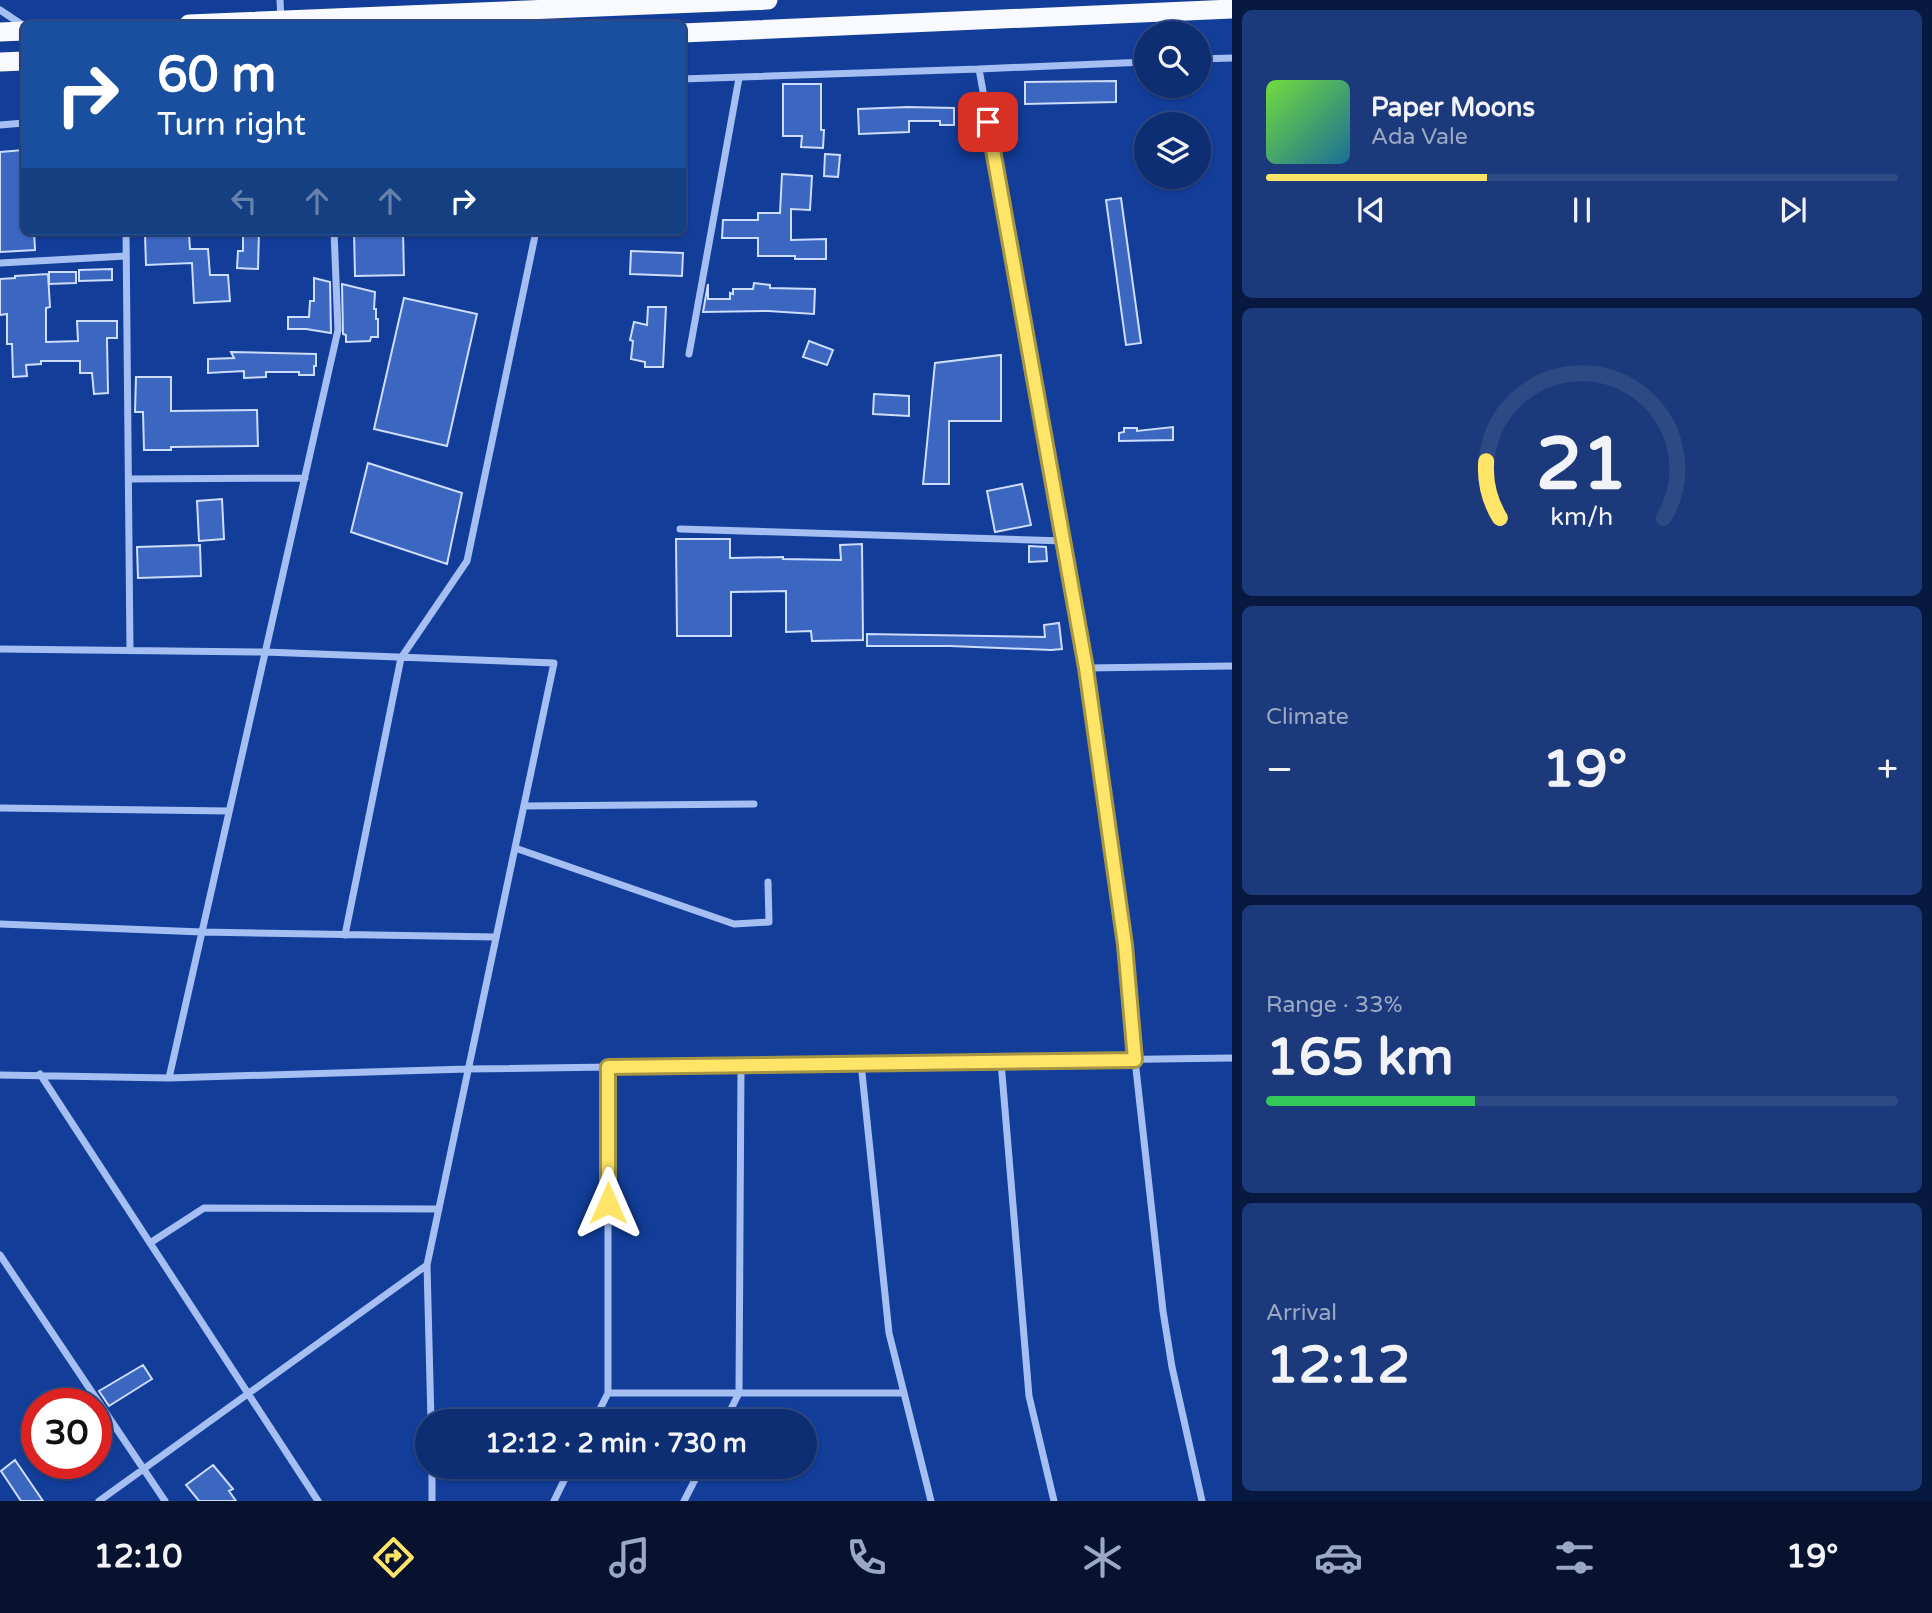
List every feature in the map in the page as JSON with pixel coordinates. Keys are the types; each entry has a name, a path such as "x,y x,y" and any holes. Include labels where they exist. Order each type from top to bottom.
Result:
{"highway":[{"path":"281,21 768,0"},
{"path":"686,33 1232,9"},
{"path":"0,32 21,29"},
{"path":"0,62 21,61"}],"street":[{"path":"280,0 281,21"},
{"path":"0,10 21,27"},
{"path":"1211,59 1232,58"},
{"path":"686,79 1134,63"},
{"path":"979,69 1086,668 1125,945 1163,1311 1172,1367 1202,1501"},
{"path":"688,354 739,78"},
{"path":"0,125 21,123"},
{"path":"126,235 130,651"},
{"path":"169,1078 338,330 334,235"},
{"path":"345,934 401,657 467,561 536,235"},
{"path":"0,263 126,256"},
{"path":"129,479 304,478"},
{"path":"680,528 1064,541"},
{"path":"0,649 265,652 554,663 427,1265 430,1409"},
{"path":"1086,668 1232,666"},
{"path":"524,806 754,804"},
{"path":"0,808 229,811"},
{"path":"515,848 734,924 769,922 768,882"},
{"path":"0,925 202,932 496,937"},
{"path":"0,1075 169,1078 467,1069 1232,1058"},
{"path":"1001,1062 1029,1396 1054,1501"},
{"path":"861,1063 889,1334 931,1501"},
{"path":"731,1409 739,1393 741,1065"},
{"path":"600,1409 608,1393 608,1067"},
{"path":"40,1074 318,1501"},
{"path":"150,1243 204,1208 439,1209"},
{"path":"0,1255 166,1501"},
{"path":"99,1501 427,1265"},
{"path":"608,1393 904,1393"},
{"path":"432,1479 432,1501"},
{"path":"554,1501 565,1479"},
{"path":"684,1501 695,1479"}],"building":[{"path":"1116,81 1116,102 1025,104 1025,82"},
{"path":"783,84 821,84 823,148 801,147 802,136 783,136"},
{"path":"954,108 954,125 940,125 940,121 909,121 909,132 859,134 858,109"},
{"path":"21,150 21,235 34,235 35,250 0,252 0,152"},
{"path":"825,154 840,155 838,177 824,176"},
{"path":"782,174 812,176 810,210 791,209 791,240 826,239 826,259 758,256 758,238 722,238 723,220 758,220 758,213 780,213"},
{"path":"1121,198 1141,343 1126,345 1106,200"},
{"path":"145,235 189,235 190,249 208,249 210,275 228,275 230,301 194,303 192,263 146,265"},
{"path":"243,235 259,235 258,269 237,268 238,251 243,251"},
{"path":"354,235 403,235 404,275 355,276"},
{"path":"631,251 683,253 682,276 630,274"},
{"path":"112,269 112,280 79,281 79,270"},
{"path":"49,272 76,272 76,283 49,284"},
{"path":"48,274 50,307 46,308 46,342 78,341 77,321 117,321 117,338 107,338 108,393 94,394 92,373 80,373 80,361 41,361 41,364 26,365 27,376 13,377 12,344 7,344 7,314 0,315 0,279"},
{"path":"314,278 330,282 331,333 288,329 288,317 309,317 310,301 314,301"},
{"path":"754,283 770,285 770,288 815,289 814,314 768,311 703,312 708,284 708,299 730,299 733,289 753,289"},
{"path":"342,284 375,292 374,309 378,319 378,337 371,337 370,341 346,342 346,335 343,334"},
{"path":"404,298 477,314 447,446 374,429"},
{"path":"648,307 666,307 663,367 645,367 645,362 631,359 633,341 630,340 634,322 647,325"},
{"path":"809,341 833,350 827,365 803,357"},
{"path":"231,352 316,354 316,366 314,375 266,372 266,377 244,378 244,371 208,373 208,359 234,358"},
{"path":"1001,355 1001,421 949,421 949,484 923,484 935,363"},
{"path":"136,377 171,377 171,411 257,410 258,446 144,450 143,412 135,412"},
{"path":"874,394 909,396 909,416 873,414"},
{"path":"1173,427 1173,440 1119,441 1119,433 1124,432 1124,428 1137,428 1137,431"},
{"path":"368,463 462,493 447,564 351,532"},
{"path":"1022,484 1031,525 995,532 987,491"},
{"path":"222,499 224,539 199,541 197,501"},
{"path":"676,539 730,539 730,558 841,560 840,545 862,544 863,640 812,641 811,631 786,632 786,591 731,592 731,636 677,636"},
{"path":"200,545 201,576 138,578 137,547"},
{"path":"1029,546 1046,547 1047,561 1029,562"},
{"path":"1059,623 1062,649 867,646 867,634 1045,637 1044,625"},
{"path":"143,1365 152,1379 112,1404 112,1388 104,1388"},
{"path":"15,1460 21,1469 21,1479 28,1479 43,1501 21,1501 1,1471"},
{"path":"213,1465 233,1489 229,1491 236,1501 199,1501 186,1485"}],"route":[{"path":"608,1203 608,1067 1135,1060 1125,945 1086,668 988,122"}]}
